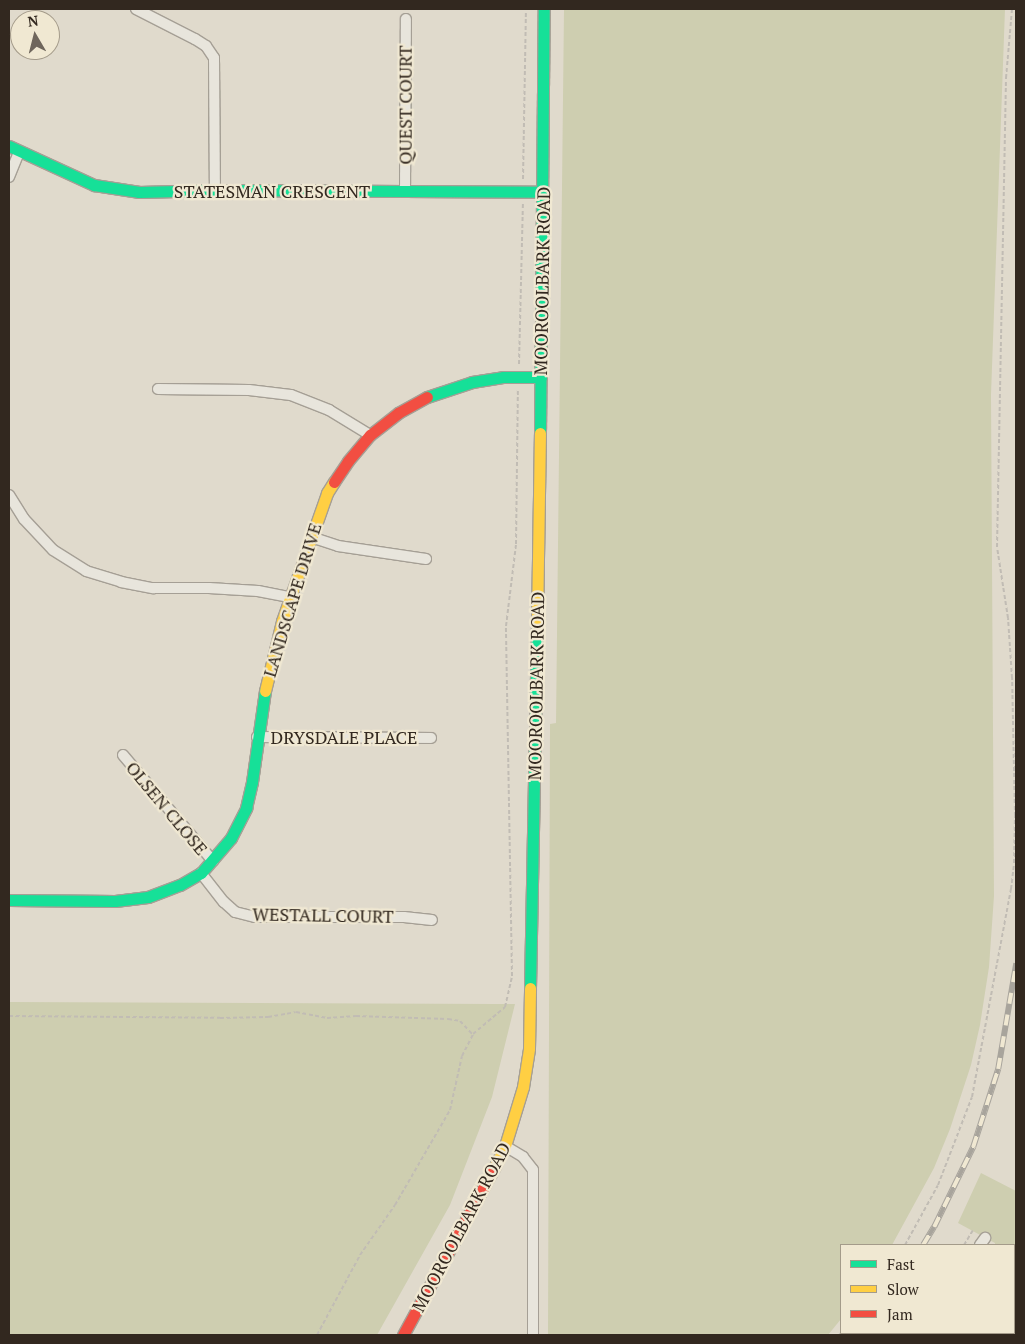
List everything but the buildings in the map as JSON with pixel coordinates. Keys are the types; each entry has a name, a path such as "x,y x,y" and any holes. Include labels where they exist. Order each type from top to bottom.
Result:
{"street":[{"path":"136,9 195,38 206,46 214,58 215,190"},
{"name":"MOOROOLBARK ROAD","path":"403,1335 469,1217 505,1146 523,1087 529,1048 541,378 544,9"},
{"name":"QUEST COURT","path":"404,192 406,18"},
{"name":"STATESMAN CRESCENT","path":"9,146 94,185 139,192 215,190 543,192"},
{"path":"9,177 19,152"},
{"name":"LANDSCAPE DRIVE","path":"9,900 115,901 148,897 180,886 201,873 231,838 246,808 252,782 257,737 270,664 290,597 326,493 348,461 370,435 398,413 433,394 472,382 518,376 541,378"},
{"path":"158,389 249,390 291,396 329,410 370,435"},
{"path":"9,495 24,519 53,550 86,571 121,582 153,588 258,591 290,597"},
{"path":"311,536 338,546 426,559"},
{"name":"DRYSDALE PLACE","path":"257,737 431,738"},
{"name":"OLSEN CLOSE","path":"122,755 213,861"},
{"name":"WESTALL COURT","path":"201,873 224,902 235,912 255,917 404,917 432,920"},
{"path":"505,1146 524,1157 533,1170 533,1335"}],"path":[{"path":"906,1244 938,1185 972,1097 1014,863 1015,807 1012,678 1008,618 997,547 1006,78 1012,9"},
{"path":"317,1335 360,1255 395,1205 450,1110 462,1056 473,1034 505,1007 512,976 506,626 516,544 518,376"},
{"path":"9,1016 220,1018 268,1017 296,1012 327,1018 356,1016 448,1019 460,1021 473,1034"},
{"path":"965,1244 973,1230"}],"green space":[{"path":"564,9 1005,9 991,395 994,896 989,967 980,1025 971,1065 950,1129 934,1168 893,1244 840,1244 840,1320 828,1335 548,1335 550,724 556,723"},
{"path":"9,1002 515,1004 492,1097 450,1205 377,1335 9,1335"},
{"path":"981,1173 1016,1191 1016,1306 1015,1244 995,1244 958,1223"}],"railway":[{"path":"924,1244 934,1227 973,1147 998,1069 1016,964"}],"traffic: fast":[{"path":"540,433 544,9"},
{"path":"9,146 94,185 139,192 215,190 543,192"},
{"path":"427,397 472,382 503,377 541,377"},
{"path":"530,988 537,622"},
{"path":"9,900 115,901 148,897 180,885 201,873 231,838 246,808 252,782 265,691"}],"traffic: slow":[{"path":"537,622 540,433"},
{"path":"265,691 282,621 327,493 334,482"},
{"path":"495,1166 505,1146 523,1087 529,1048 530,988"}],"traffic: jam":[{"path":"334,482 348,461 370,435 398,413 427,397"},
{"path":"403,1335 495,1166"}]}
